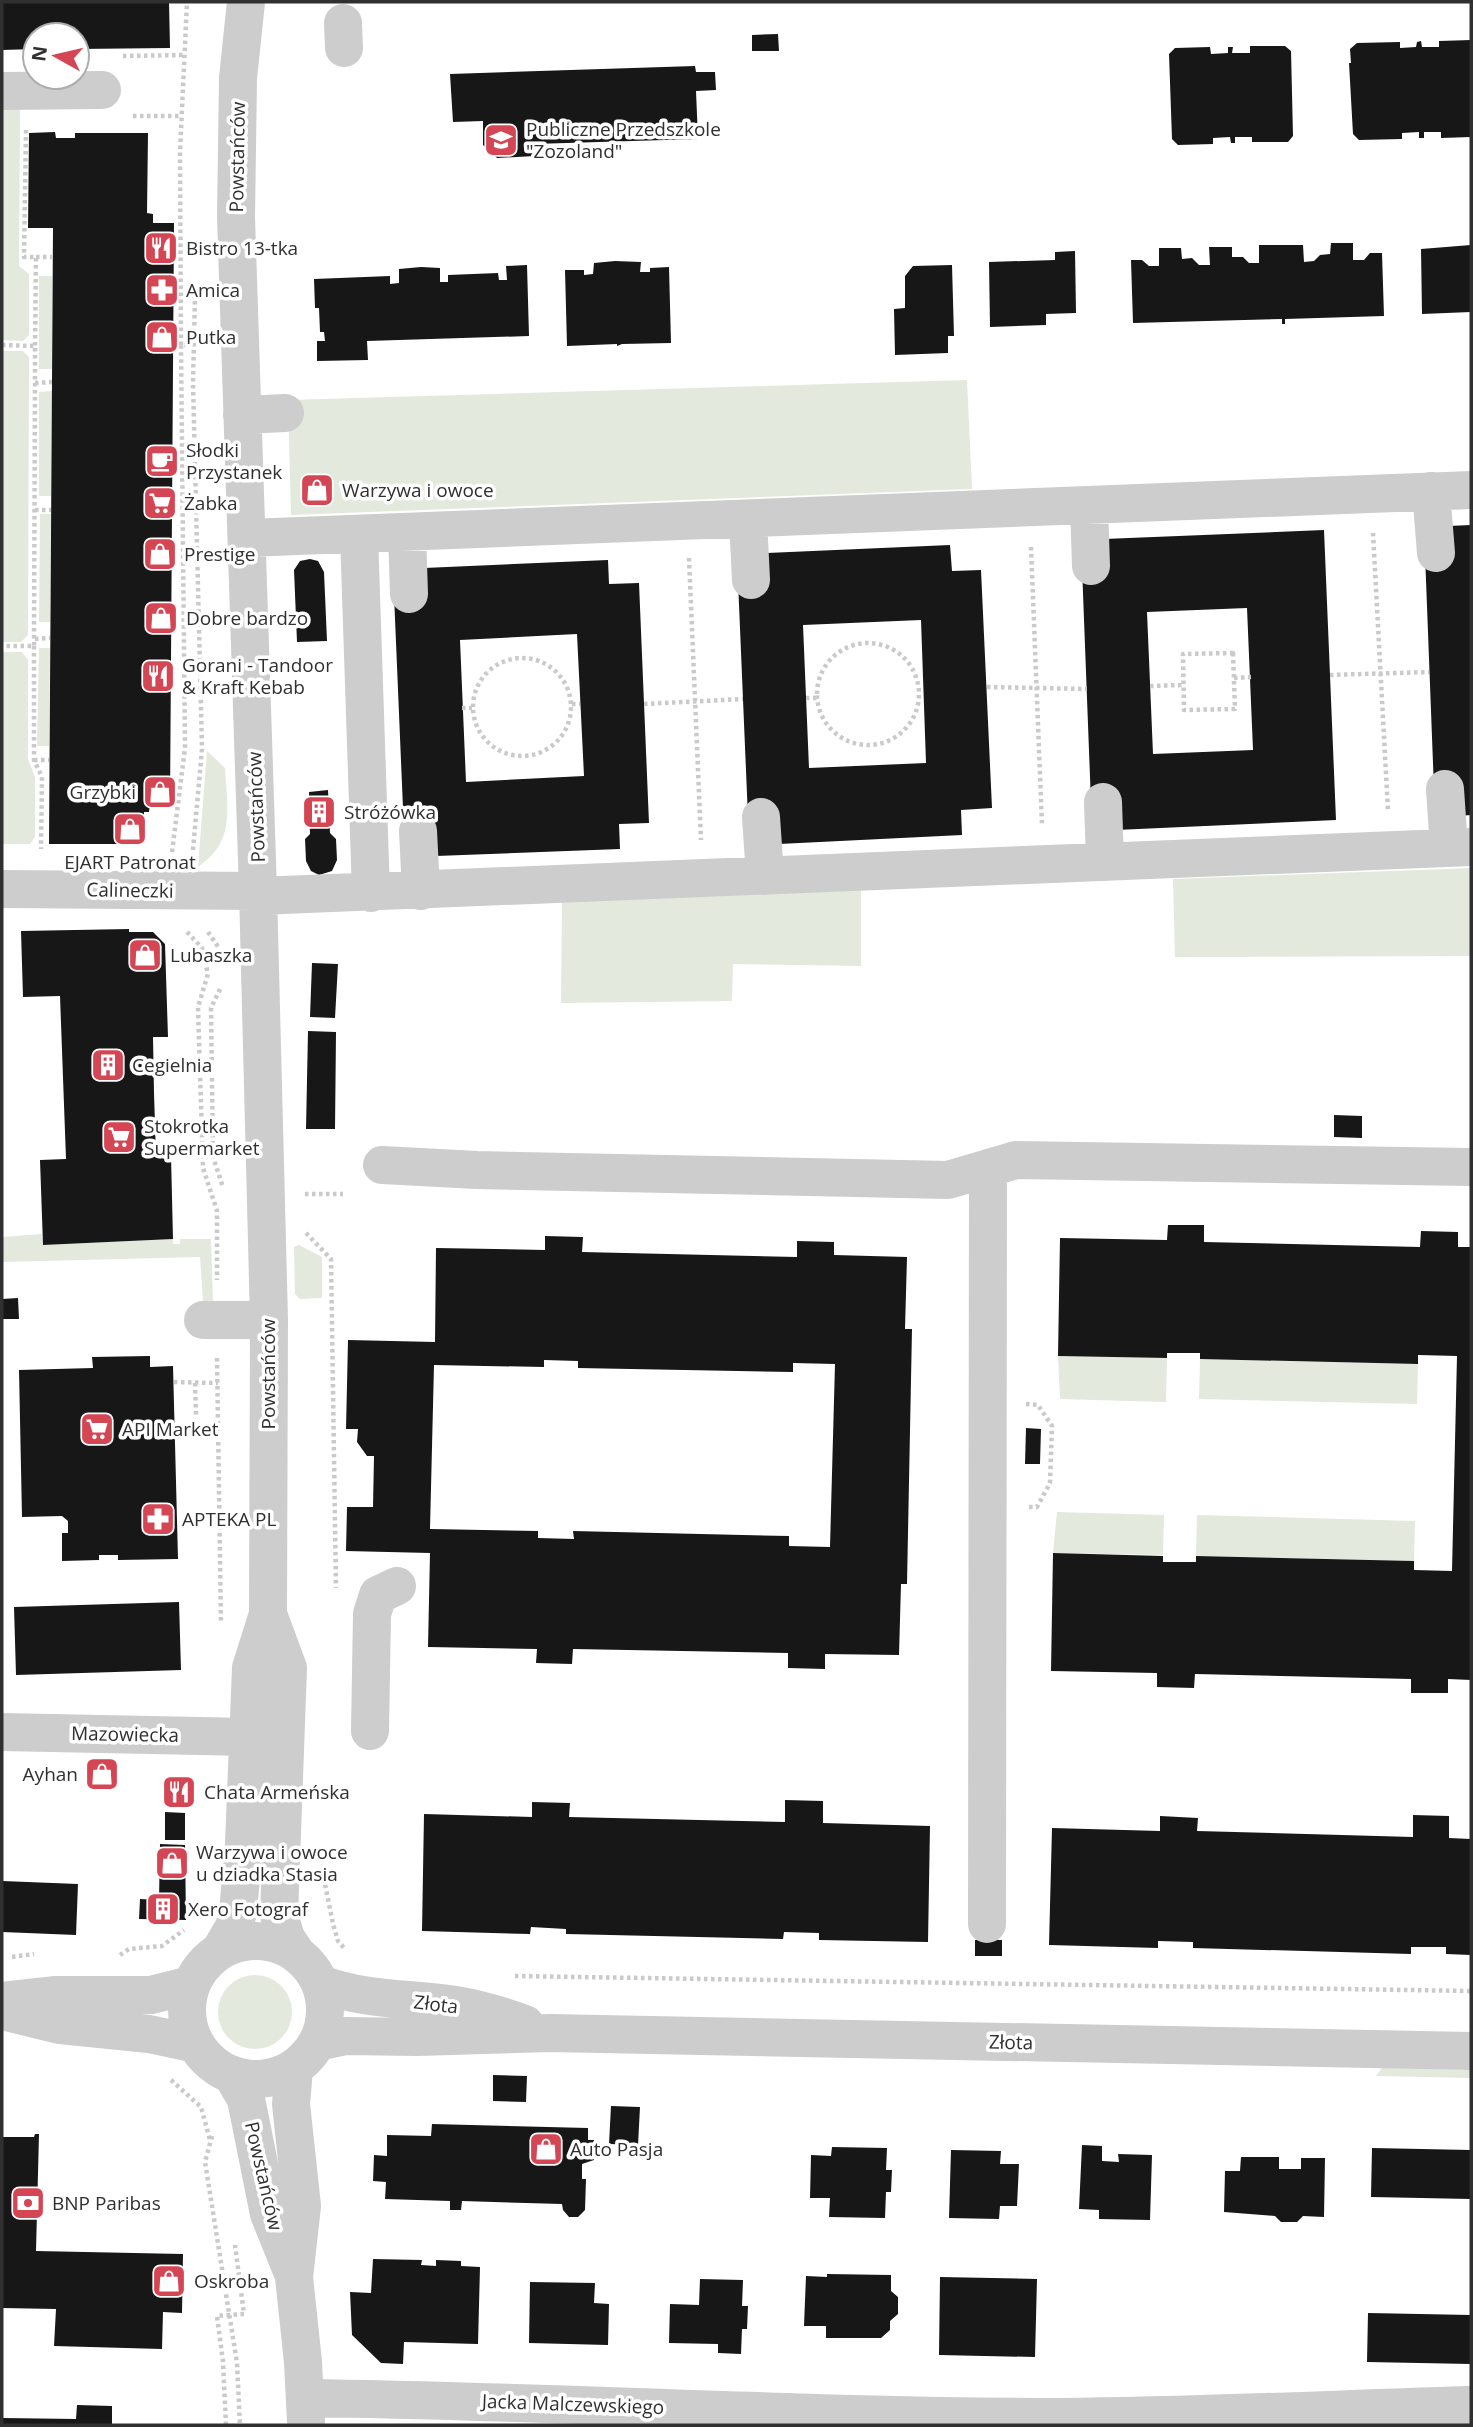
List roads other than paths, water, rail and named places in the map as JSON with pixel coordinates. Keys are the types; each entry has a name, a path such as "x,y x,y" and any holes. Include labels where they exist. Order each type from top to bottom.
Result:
{"street":[{"name":"Powstańców","path":"220,1951 238,1912 251,1668 268,1614 269,1320 236,153 238,78 246,2"},
{"path":"2,91 113,87"},
{"path":"242,415 285,413"},
{"path":"247,538 1471,490"},
{"path":"1432,491 1436,553"},
{"path":"1090,505 1091,566"},
{"path":"748,519 751,580"},
{"path":"407,533 409,594"},
{"path":"359,535 371,893"},
{"path":"1445,789 1460,847"},
{"path":"1103,802 1105,862"},
{"path":"761,817 765,876"},
{"path":"418,831 421,891"},
{"name":"Calineczki","path":"2,889 312,895 1460,847"},
{"path":"382,1165 477,1170 948,1180 1016,1160 1471,1167"},
{"path":"986,1924 988,1168"},
{"path":"204,1320 269,1320"},
{"path":"370,1731 372,1614 379,1595 397,1586"},
{"name":"Powstańców","path":"268,1614 288,1668 279,1914 286,1938 296,1953"},
{"name":"Mazowiecka","path":"2,1732 249,1737"},
{"path":"245,1941 271,1942 296,1953 306,1962 321,1984 326,2013 306,2055 282,2075 257,2080 232,2075 212,2063 196,2044 188,2022 191,1985 198,1972 220,1951 245,1941"},
{"name":"Złota","path":"321,1984 342,1992 373,1998 469,2008 551,2033"},
{"path":"2,2001 56,1995 151,1995 191,1985"},
{"path":"2,2011 60,2025 149,2034 196,2044"},
{"name":"Złota","path":"306,2055 346,2036 417,2038 551,2033 1471,2051"},
{"name":"Powstańców","path":"305,2412 294,2277 302,2206 291,2104 306,2055"},
{"name":"Powstańców","path":"232,2075 246,2099 269,2214 294,2277"},
{"name":"Jacka Malczewskiego","path":"305,2412 405,2399 904,2415 1063,2417 1471,2404"}],"place":[{"name":"Publiczne Przedszkole \"Zozoland\"","path":"501,140"},
{"name":"Bistro 13-tka","path":"161,248"},
{"name":"Amica","path":"162,290"},
{"name":"Putka","path":"162,337"},
{"name":"Słodki Przystanek","path":"162,461"},
{"name":"Warzywa i owoce","path":"317,490"},
{"name":"Żabka","path":"160,503"},
{"name":"Prestige","path":"160,554"},
{"name":"Dobre bardzo","path":"161,618"},
{"name":"Gorani - Tandoor & Kraft Kebab","path":"158,676"},
{"name":"Grzybki","path":"160,792"},
{"name":"Stróżówka","path":"319,812"},
{"name":"EJART Patronat","path":"130,829"},
{"name":"Lubaszka","path":"145,955"},
{"name":"Cegielnia","path":"108,1065"},
{"name":"Stokrotka Supermarket","path":"119,1137"},
{"name":"API Market","path":"97,1429"},
{"name":"APTEKA PL","path":"158,1519"},
{"name":"Ayhan","path":"102,1774"},
{"name":"Chata Armeńska","path":"179,1792"},
{"name":"Warzywa i owoce u dziadka Stasia","path":"172,1863"},
{"name":"Xero Fotograf","path":"163,1909"},
{"name":"Auto Pasja","path":"546,2149"},
{"name":"BNP Paribas","path":"28,2203"},
{"name":"Oskroba","path":"169,2281"}]}
